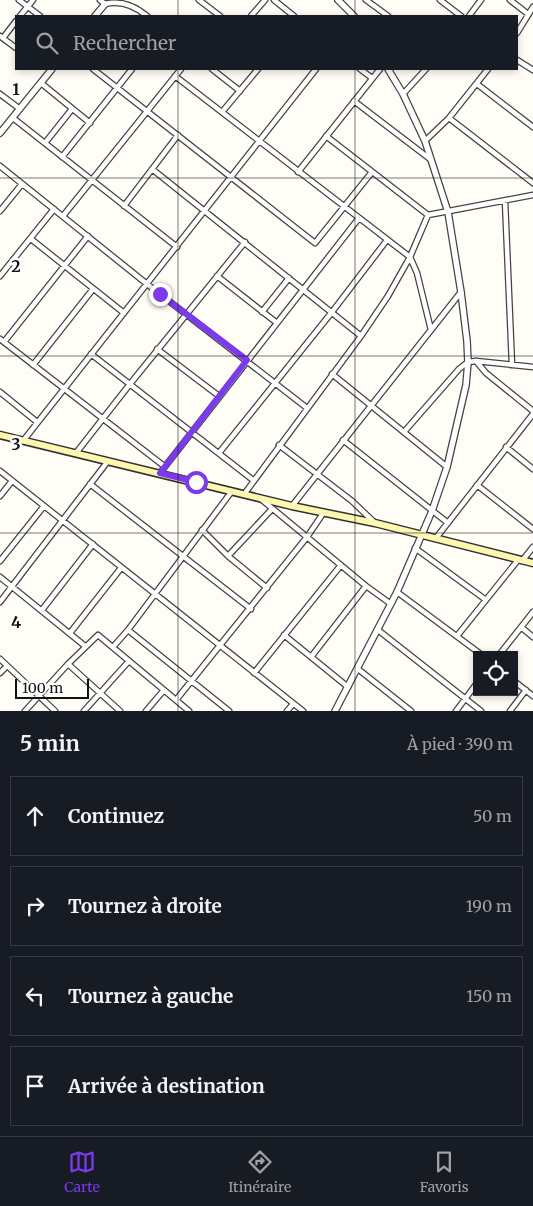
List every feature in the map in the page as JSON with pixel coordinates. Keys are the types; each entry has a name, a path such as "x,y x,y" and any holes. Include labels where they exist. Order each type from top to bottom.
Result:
{"main road":[{"path":"0,435 258,496 292,506 421,534 533,563"}],"street":[{"path":"19,0 39,15"},
{"path":"21,15 33,0"},
{"path":"199,0 219,15"},
{"path":"252,15 264,0"},
{"path":"274,0 293,15"},
{"path":"338,0 353,15"},
{"path":"366,0 387,15"},
{"path":"440,0 460,15"},
{"path":"469,15 481,0"},
{"path":"510,0 528,14"},
{"path":"96,15 103,2 126,1 145,15"},
{"path":"518,30 533,7"},
{"path":"15,23 2,37 15,47"},
{"path":"518,61 532,68"},
{"path":"94,70 315,243 372,172"},
{"path":"99,74 103,70"},
{"path":"62,157 131,70"},
{"path":"63,216 180,70"},
{"path":"213,70 240,91"},
{"path":"222,112 257,70"},
{"path":"23,441 315,70"},
{"path":"361,70 372,78"},
{"path":"298,172 379,70"},
{"path":"335,711 397,592 432,511 448,467 464,394 468,362 461,292 448,212 425,141 403,94 389,70"},
{"path":"403,94 425,70"},
{"path":"425,141 449,118 487,70"},
{"path":"0,133 51,71"},
{"path":"175,76 410,257 417,273 431,330"},
{"path":"41,83 90,123"},
{"path":"477,84 533,127"},
{"path":"0,94 20,109"},
{"path":"354,100 431,160"},
{"path":"45,143 72,109"},
{"path":"13,118 177,247"},
{"path":"449,118 533,183"},
{"path":"124,206 178,135"},
{"path":"326,136 428,215 533,195"},
{"path":"0,166 147,284 307,408"},
{"path":"152,169 361,336"},
{"path":"0,211 22,184"},
{"path":"505,201 512,365"},
{"path":"1,273 54,209"},
{"path":"244,493 361,336 410,257 428,215"},
{"path":"160,473 359,218"},
{"path":"88,236 2,340 164,466"},
{"path":"31,239 124,314"},
{"path":"219,453 387,240"},
{"path":"76,453 157,349 245,242"},
{"path":"216,276 276,323"},
{"path":"262,312 289,278"},
{"path":"33,365 93,289"},
{"path":"292,506 316,473 461,292"},
{"path":"157,349 219,396"},
{"path":"91,354 253,480"},
{"path":"436,538 533,412 486,373 476,360"},
{"path":"404,432 459,369 468,362 476,360 533,367"},
{"path":"332,374 448,467"},
{"path":"0,392 37,422"},
{"path":"343,440 448,523"},
{"path":"279,445 352,501 375,523"},
{"path":"506,447 533,469"},
{"path":"0,602 108,461"},
{"path":"0,471 303,711"},
{"path":"0,496 12,481"},
{"path":"90,484 251,609"},
{"path":"477,485 533,529"},
{"path":"113,647 128,630 233,490"},
{"path":"258,496 340,565 391,604"},
{"path":"0,561 44,506"},
{"path":"228,556 272,509"},
{"path":"176,700 251,609 324,512"},
{"path":"202,530 228,556 266,588"},
{"path":"42,610 93,544"},
{"path":"458,636 486,600 533,547"},
{"path":"415,548 486,600"},
{"path":"254,673 340,565"},
{"path":"70,634 121,568"},
{"path":"0,577 86,646"},
{"path":"311,656 366,586"},
{"path":"397,592 477,651"},
{"path":"502,651 533,612"},
{"path":"521,628 533,638"},
{"path":"128,630 229,711"},
{"path":"378,630 482,711"},
{"path":"25,711 68,664 98,635 189,711"},
{"path":"284,635 348,687"},
{"path":"0,659 55,711"},
{"path":"84,711 130,661"},
{"path":"68,664 120,711"},
{"path":"0,673 7,666"},
{"path":"358,669 411,711"},
{"path":"518,684 533,696"},
{"path":"456,711 473,688"},
{"path":"146,711 164,690"},
{"path":"510,711 526,690"},
{"path":"287,711 293,704"},
{"path":"399,711 404,706"}],"route":[{"path":"160,294 247,360 160,473 196,482"}]}
